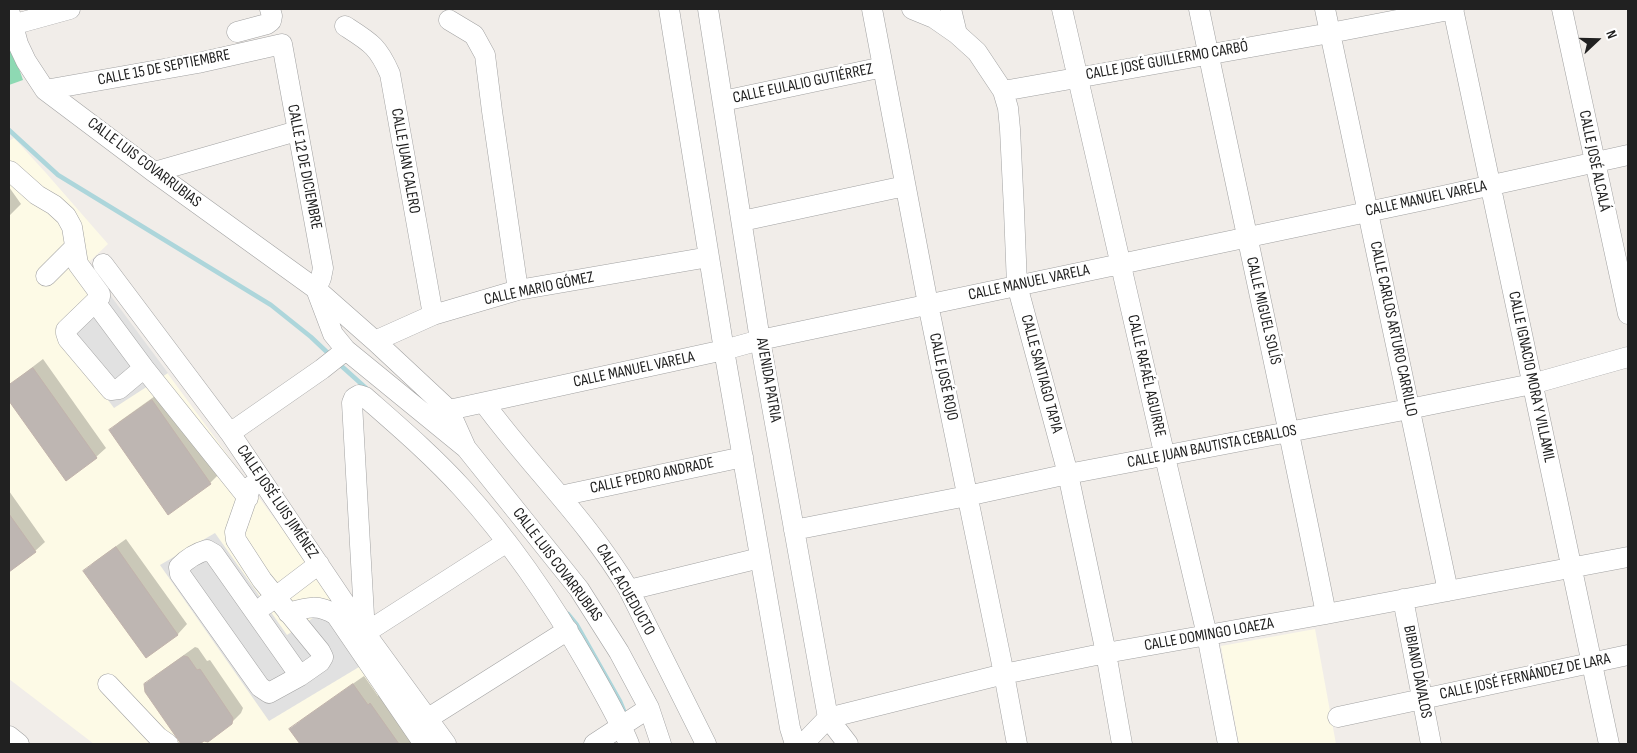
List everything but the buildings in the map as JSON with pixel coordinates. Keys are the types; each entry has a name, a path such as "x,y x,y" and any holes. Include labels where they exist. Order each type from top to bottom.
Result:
{"street":[{"path":"10,17 70,9"},
{"path":"237,32 268,24 272,16 270,9"},
{"path":"669,9 724,350 790,728 795,744"},
{"name":"AVENIDA PATRIA","path":"708,9 760,340 828,718 848,744"},
{"name":"CALLE JOSÉ ROJO","path":"872,9 928,304 1017,744"},
{"path":"912,9 934,18 957,34 977,52 1003,91"},
{"path":"951,9 957,34"},
{"name":"CALLE RAFAÉL AGUIRRE","path":"1062,9 1207,635 1228,744"},
{"name":"CALLE MIGUEL SOLÍS","path":"1199,9 1246,238 1290,432 1326,614"},
{"name":"CALLE CARLOS ARTURO CARRILLO","path":"1325,9 1448,591"},
{"name":"CALLE JOSÉ GUILLERMO CARBÓ","path":"1003,91 1330,33 1453,9"},
{"name":"CALLE IGNACIO MORA Y VILLAMIL","path":"1453,9 1609,744"},
{"name":"CALLE JOSÉ ALCALÁ","path":"1562,9 1628,314"},
{"name":"CALLE LUIS COVARRUBIAS","path":"10,17 26,61 45,90 154,172 316,289 375,341 442,416 579,589 619,652 633,724 661,744"},
{"path":"449,20 474,35 485,55 518,290"},
{"name":"CALLE JUAN CALERO","path":"345,26 372,43 383,57 390,74 433,315"},
{"name":"CALLE 15 DE SEPTIEMBRE","path":"45,90 198,62 282,44"},
{"name":"CALLE 12 DE DICIEMBRE","path":"282,44 323,268 316,289"},
{"name":"CALLE EULALIO GUTIÉRREZ","path":"723,101 883,67"},
{"name":"CALLE SANTIAGO TAPIA","path":"1003,91 1008,108 1010,129 1016,285 1068,474 1106,653 1122,744"},
{"path":"154,172 297,131"},
{"name":"CALLE MANUEL VARELA","path":"442,416 484,403 724,350 760,340 1368,212 1628,155"},
{"path":"10,171 37,195 54,205 66,216 72,227 78,264 100,294 100,297 68,328 66,333 68,339 110,390 119,389 144,368"},
{"path":"742,221 905,186"},
{"path":"46,276 75,247"},
{"name":"CALLE MARIO GÓMEZ","path":"375,341 433,315 518,290 709,257"},
{"name":"CALLE JOSÉ LUIS JIMÉNEZ","path":"103,264 230,433 365,633 446,744"},
{"name":"CALLE LUIS COVARRUBIAS","path":"316,289 324,314 342,353 442,416"},
{"path":"95,302 144,368 248,498"},
{"path":"230,433 342,353"},
{"name":"CALLE JUAN BAUTISTA CEBALLOS","path":"794,530 1068,474 1165,457 1532,384 1628,357"},
{"path":"507,542 365,633 352,403 354,398 359,395 365,397 400,427 461,487 507,542 633,724 594,744"},
{"name":"CALLE ACUEDUCTO","path":"484,403 507,435 599,544 629,590 706,744"},
{"name":"CALLE PEDRO ANDRADE","path":"560,496 743,457"},
{"path":"256,471 235,532 236,540 275,597 320,650 323,657 320,662 300,676 269,694 260,687 180,574 179,567 184,561 199,552 207,550 214,554 300,676"},
{"name":"CALLE DOMINGO LOAEZA","path":"828,718 1004,674 1106,653 1628,557"},
{"path":"629,590 760,558"},
{"path":"256,614 275,597 319,564"},
{"name":"BIBIANO DÁVALOS","path":"1403,599 1432,744"},
{"path":"288,612 306,607 318,607 336,615 424,744"},
{"path":"427,719 568,630"},
{"name":"CALLE JOSÉ FERNÁNDEZ DE LARA","path":"1338,716 1628,655"},
{"path":"108,684 158,737 168,744"},
{"path":"803,744 828,718"},
{"path":"9,736 20,744"}],"shaded area":[{"path":"14,138 108,244 87,264 291,541 433,744 94,744 9,679 9,141"},
{"path":"102,284 168,373 114,408 58,333"},
{"path":"215,533 287,635 322,612 359,667 269,721 160,565"},
{"path":"1315,629 1336,744 1239,744 1221,646"}],"green space":[{"path":"9,40 23,80 9,85"}],"waterway":[{"path":"9,130 58,175 271,305 330,355"},
{"path":"337,362 367,389"},
{"path":"568,614 577,625 625,713"}]}
